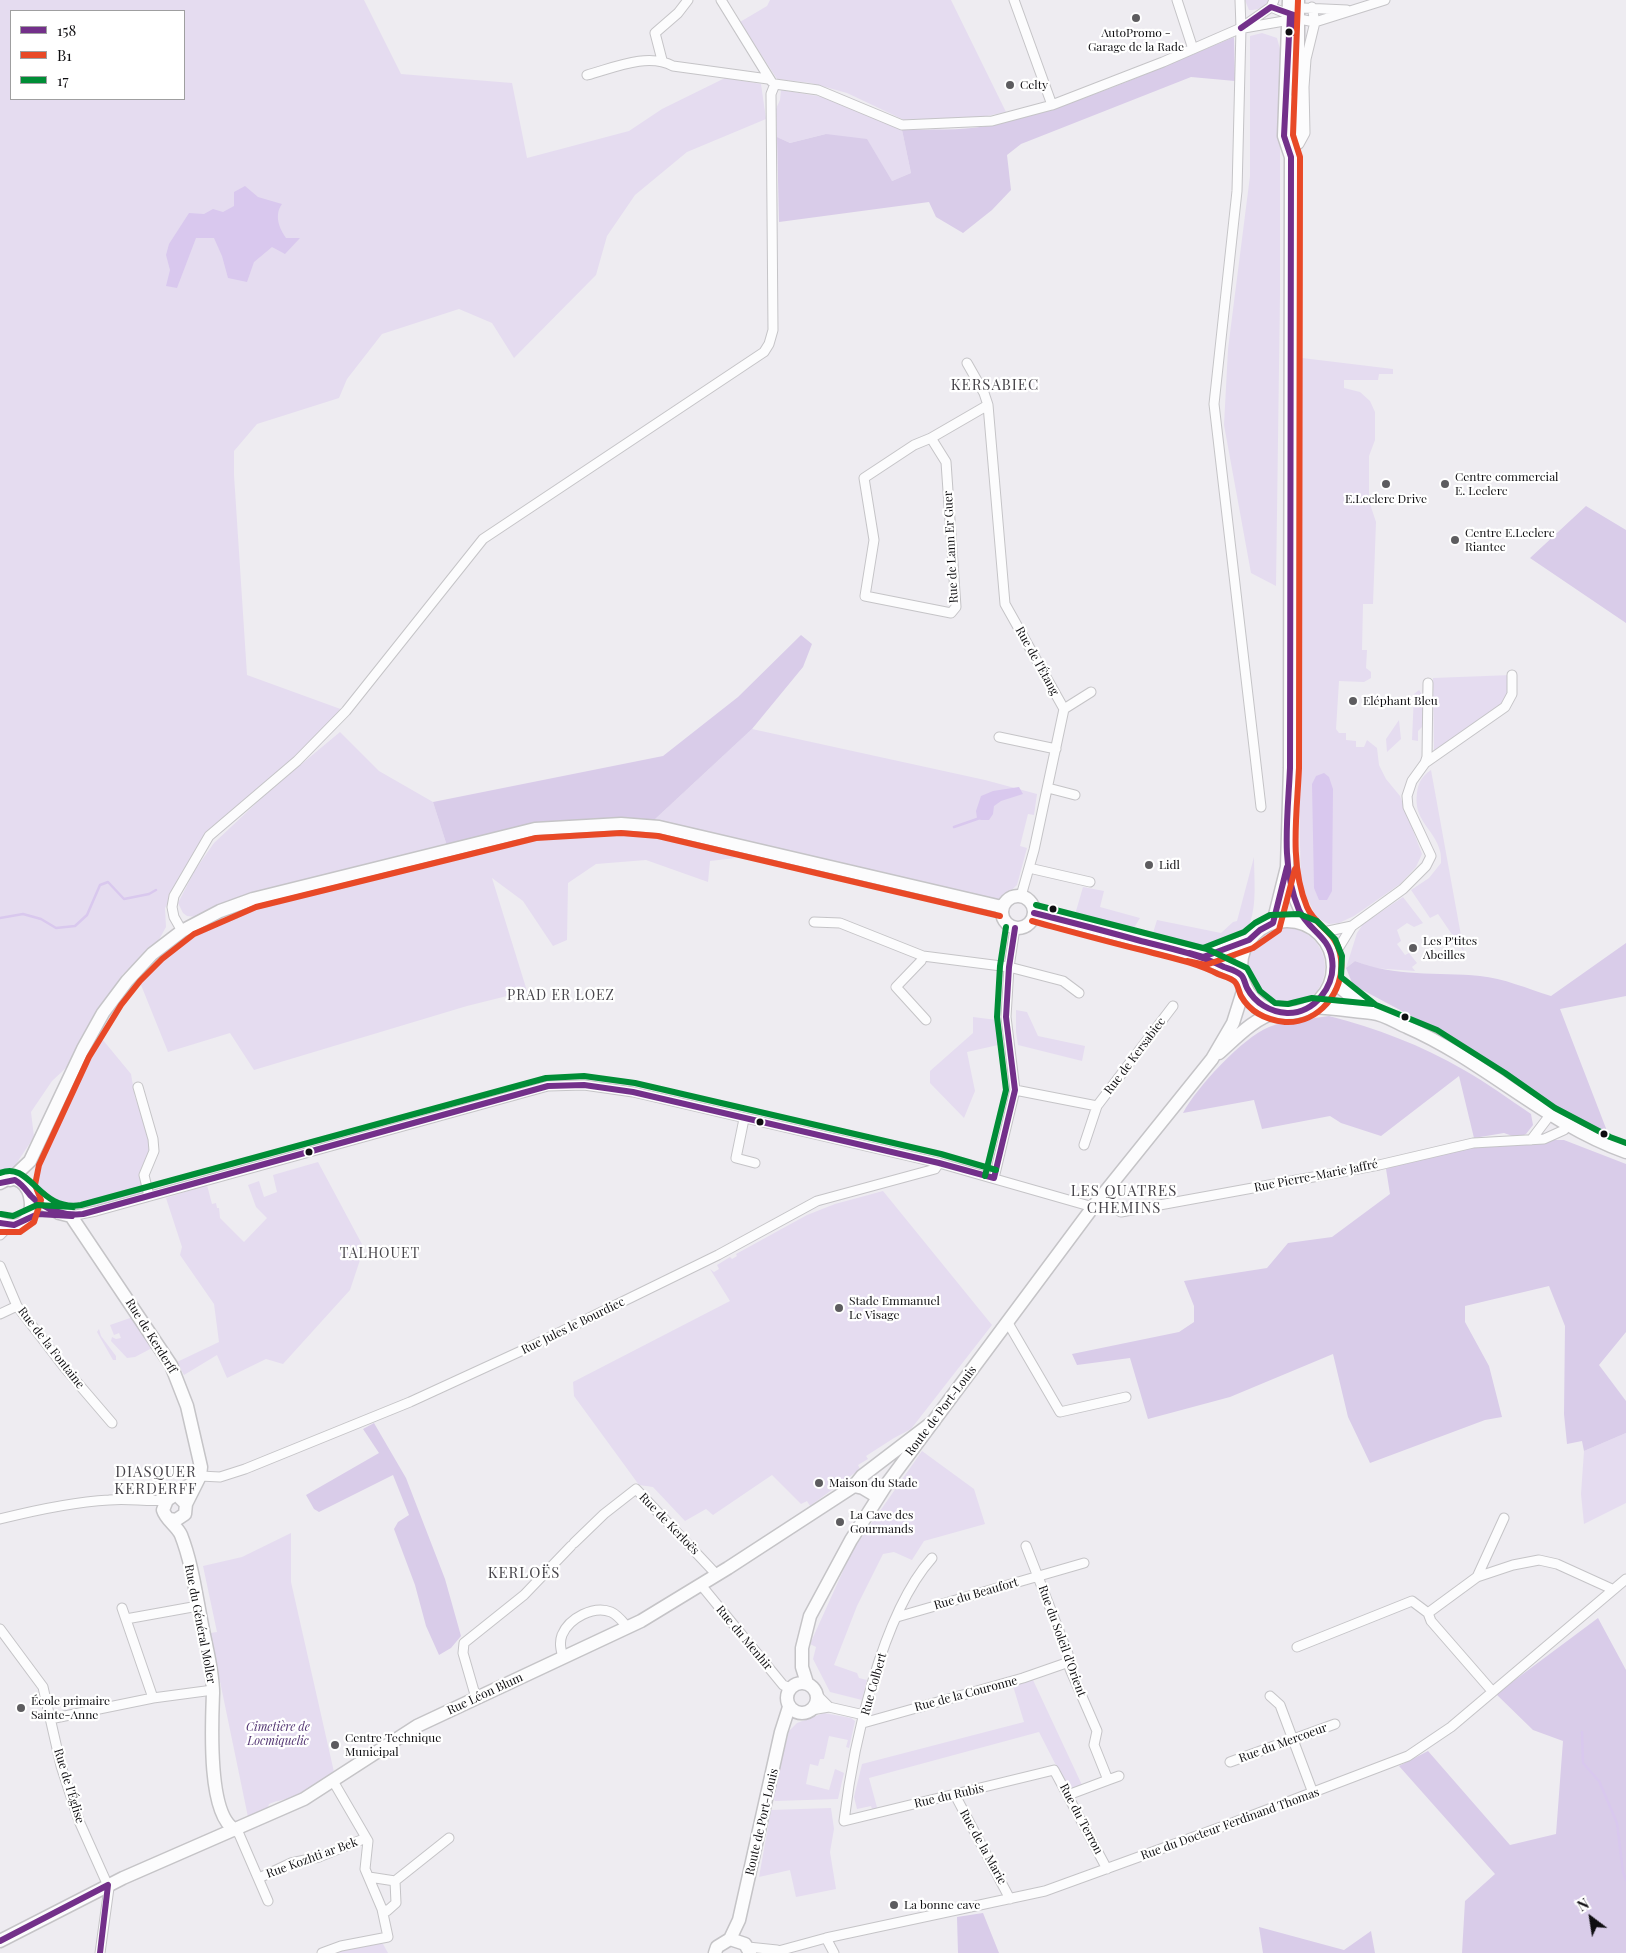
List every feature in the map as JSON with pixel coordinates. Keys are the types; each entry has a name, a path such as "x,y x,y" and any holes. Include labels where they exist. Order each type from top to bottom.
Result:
{"street":[{"path":"662,60 655,33 678,13 688,0"},
{"path":"182,931 174,917 172,908 174,896 209,836 297,761 346,711 483,539 764,352 769,344 774,330 772,82 721,0"},
{"path":"1014,0 1052,105"},
{"path":"1176,0 1193,49"},
{"path":"1240,0 1237,191 1214,404 1248,676 1261,807"},
{"path":"1273,923 1287,867 1290,768 1291,157 1298,134 1295,10 1289,0"},
{"path":"587,74 645,60 662,60 673,66 818,90 902,125 992,121 1052,105 1099,88 1193,49 1241,28 1272,4 1295,10 1315,22 1334,17 1347,10 1385,0"},
{"path":"1241,28 1284,21 1295,10 1303,8 1347,10"},
{"path":"1291,157 1306,133 1304,87 1306,59 1315,22 1312,8"},
{"path":"967,363 984,393 988,405"},
{"name":"Rue de Lann Er Guer","path":"931,438 946,462 956,607 952,613 865,596 874,540 864,478 914,445 931,438 988,405"},
{"name":"Rue de l'Étang","path":"988,405 1005,604 1064,709 1048,788 1022,896"},
{"path":"1424,763 1505,707 1512,694 1512,675"},
{"path":"1333,957 1352,926 1409,883 1426,866 1431,856 1408,806 1407,796 1412,781 1427,757 1428,683"},
{"path":"1064,709 1091,692"},
{"path":"999,737 1056,749"},
{"path":"1048,788 1075,795"},
{"path":"0,1235 5,1224 21,1223 31,1211 29,1192 30,1161 83,1049 103,1013 127,981 146,961 182,931 220,911 253,899 535,829 621,824 659,827 1002,907"},
{"path":"1287,867 1296,900 1307,925"},
{"path":"1029,868 1090,882"},
{"path":"1022,896 1030,900 1034,913 1028,925 1015,928 1005,922 1002,907 1008,899 1022,896"},
{"path":"1034,913 1203,957 1243,980 1258,1002 1277,1012 1288,1013 1312,1007 1372,1013"},
{"path":"1243,980 1242,957 1250,940 1260,930 1273,923 1290,921 1307,925 1319,933 1328,944 1333,957 1332,981 1323,997 1312,1007"},
{"path":"814,922 840,923 923,956 1009,967 1063,981 1079,993"},
{"path":"1319,933 1352,926"},
{"path":"994,1178 1015,1090 1006,1017 1009,967 1015,928"},
{"path":"1203,957 1250,940"},
{"path":"923,956 921,961 896,987 926,1020"},
{"name":"Route de Port-Louis","path":"797,1685 802,1667 802,1648 810,1616 851,1540 878,1496 1083,1222 1212,1059 1233,1023 1243,980"},
{"path":"1332,981 1372,1013 1433,1038 1500,1080 1550,1115 1606,1145 1626,1152"},
{"name":"Rue de Kersabiec","path":"1084,1145 1097,1106 1173,1006"},
{"name":"Route de Port-Louis","path":"1212,1059 1251,1026 1268,1014 1277,1012"},
{"name":"Rue Pierre-Marie Jaffré","path":"65,1214 96,1211 548,1086 584,1085 633,1092 940,1163 1121,1212 1379,1165 1473,1143 1544,1139 1564,1130 1568,1125"},
{"path":"138,1087 153,1139 154,1151 144,1175 149,1196"},
{"name":"Rue de Kersabiec","path":"1015,1090 1097,1106"},
{"path":"1531,1140 1550,1115"},
{"path":"744,1119 736,1158 755,1163"},
{"path":"5,1181 30,1161"},
{"name":"Rue Jules le Bourdiec","path":"198,1478 220,1477 245,1469 410,1402 534,1345 718,1255 817,1201 935,1169 940,1163"},
{"path":"5,1181 18,1181 29,1192 65,1214"},
{"path":"28,1216 65,1214"},
{"name":"Rue de Kerderff","path":"65,1214 171,1365 180,1384 196,1440 201,1467 186,1504 186,1511 183,1517"},
{"name":"Rue de la Fontaine","path":"0,1266 17,1306 64,1367 112,1423"},
{"path":"0,1314 17,1306"},
{"path":"1008,1323 1060,1412 1126,1397"},
{"name":"Rue Léon Blum","path":"0,1941 108,1885 304,1799 417,1726 628,1628 717,1575 854,1486 869,1471 934,1421"},
{"path":"869,1471 882,1479 886,1485"},
{"path":"168,1506 198,1478"},
{"path":"854,1486 863,1488 878,1496"},
{"name":"Rue de Kerloës","path":"476,1698 463,1653 464,1643 524,1594 604,1514 636,1489 717,1575"},
{"path":"0,1520 68,1504 111,1500 149,1502 168,1506 181,1498 186,1504"},
{"path":"168,1506 176,1520 183,1517"},
{"name":"Rue du Général Moller","path":"168,1506 180,1534 198,1606 213,1690 211,1747 216,1785 228,1825 234,1829"},
{"name":"Rue du Général Moller","path":"180,1534 183,1517"},
{"path":"1477,1577 1504,1518"},
{"name":"Rue du Soleil d'Orient","path":"1026,1546 1097,1731 1094,1744 1108,1780"},
{"name":"Rue Colbert","path":"844,1821 847,1795 876,1669 896,1617 918,1574 932,1558"},
{"path":"1428,1613 1477,1577 1513,1565 1539,1560 1556,1564 1612,1589"},
{"name":"Rue du Beaufort","path":"896,1617 1084,1563"},
{"name":"Rue du Docteur Ferdinand Thomas","path":"748,1948 774,1952 826,1938 1045,1891 1313,1793 1408,1756 1451,1727 1612,1589 1626,1580"},
{"name":"Rue du Menhir","path":"701,1585 783,1685 797,1685"},
{"path":"1297,1647 1412,1601 1428,1613 1432,1621 1492,1691"},
{"path":"126,1619 198,1606"},
{"path":"122,1608 153,1698"},
{"path":"563,1658 560,1646 562,1635 575,1619 588,1612 602,1610 612,1612 628,1628"},
{"name":"Rue de l'Église","path":"0,1629 43,1687 61,1766 79,1821 108,1885"},
{"name":"Rue de la Couronne","path":"864,1719 1023,1678 1069,1662"},
{"path":"829,1707 794,1710 787,1694 797,1685 814,1690 829,1707 864,1719"},
{"path":"50,1719 153,1698 213,1690"},
{"path":"811,1710 817,1702 817,1695"},
{"path":"1270,1696 1280,1705 1313,1793"},
{"name":"Route de Port-Louis","path":"739,1920 781,1732 794,1710"},
{"name":"Rue du Mercoeur","path":"1230,1762 1335,1724"},
{"name":"Rue du Rubis","path":"844,1821 1054,1770"},
{"name":"Rue du Terron","path":"1054,1770 1107,1869"},
{"path":"1068,1795 1119,1776"},
{"path":"322,1953 341,1946 388,1936 382,1910 365,1868 368,1841 333,1781"},
{"name":"Rue de la Marie","path":"955,1795 1010,1899"},
{"name":"Rue Kozhti ar Bek","path":"234,1829 239,1834 268,1901"},
{"name":"Rue Kozhti ar Bek","path":"258,1878 291,1863 319,1857 366,1838"},
{"path":"369,1877 395,1881 449,1838"},
{"path":"382,1910 387,1911 396,1903 395,1881"},
{"path":"100,1953 108,1885"},
{"path":"715,1953 717,1947 730,1939 739,1920"},
{"path":"739,1920 748,1948"},
{"path":"826,1938 834,1953"},
{"path":"730,1939 748,1948"}],"green space":[{"path":"0,0 364,0 401,74 512,83 527,158 629,131 662,109 725,78 761,84 766,119 687,152 635,195 607,236 596,275 514,358 492,323 459,309 382,334 347,379 339,398 257,424 234,451 247,675 346,711 209,836 165,908 166,927 156,945 123,974 90,1024 68,1066 52,1081 31,1112 34,1137 14,1167 0,1175"},
{"path":"770,0 951,0 1006,112 982,117 904,120 847,93 811,83 777,79 740,22 767,6"},
{"path":"1245,0 1269,0 1260,8 1249,10"},
{"path":"1262,33 1277,38 1280,49 1280,294 1276,586 1251,573 1224,425 1228,349 1250,176 1250,36"},
{"path":"781,90 823,97 902,130 911,173 892,181 826,134 790,143 777,137 776,109 780,100"},
{"path":"1302,358 1393,369 1393,374 1379,374 1378,380 1344,380 1344,388 1360,392 1370,401 1375,412 1375,440 1369,456 1369,501 1376,522 1373,604 1363,604 1362,650 1367,650 1366,668 1371,672 1371,678 1364,682 1339,681 1336,729 1339,733 1346,733 1346,740 1356,741 1356,747 1364,747 1367,740 1377,748 1379,765 1386,779 1400,796 1422,854 1416,867 1400,884 1354,916 1339,923 1329,924 1317,918 1301,886 1298,757"},
{"path":"1512,675 1506,698 1501,706 1434,751 1433,678"},
{"path":"1419,690 1423,696 1423,726 1418,731 1418,741 1412,740 1414,694"},
{"path":"1399,720 1401,739 1387,752 1386,739"},
{"path":"752,729 985,780 1037,794 1034,815 1028,814 1020,846 1027,848 1017,885 1000,901 653,821"},
{"path":"340,732 379,771 433,802 447,846 226,901 196,917 187,916 183,913 178,903 195,870 214,843 268,792"},
{"path":"1431,770 1464,952 1438,914 1430,918 1411,890 1429,878 1441,863 1437,843 1421,818 1417,803 1419,783"},
{"path":"613,830 652,834 707,844 736,858 710,861 708,882 646,860 596,864 568,883 567,940 553,946 523,901 492,878 527,991 467,1006 254,1070 230,1033 168,1052 139,980 169,953 197,933 250,909 541,835"},
{"path":"1254,857 1254,907 1250,923 1244,931 1219,944 1208,945 1185,944 1152,936 1157,920 1221,933 1233,922 1237,921"},
{"path":"1083,887 1104,891 1100,907 1140,918 1132,931 1074,918"},
{"path":"1403,897 1423,923 1414,927 1407,923 1397,930 1401,941 1397,944 1405,955 1409,953 1417,963 1412,967 1415,971 1372,968 1355,961 1346,968 1357,933 1363,924"},
{"path":"1278,928 1294,928 1308,934 1319,945 1325,959 1325,975 1319,989 1308,1000 1294,1006 1278,1006 1264,1000 1253,989 1247,975 1247,959 1253,945 1264,934"},
{"path":"1016,1010 1027,1012 1038,1036 1085,1046 1082,1061 1018,1045"},
{"path":"973,1017 997,1020 998,1045 967,1052 975,1091 964,1118 930,1083 930,1071 973,1033"},
{"path":"98,1034 131,1074 135,1097 148,1134 149,1150 139,1174 144,1193 86,1209 63,1209 46,1201 38,1192 34,1181 36,1170 61,1108"},
{"path":"318,1162 364,1248 350,1290 283,1364 266,1359 227,1378 217,1355 184,1375 177,1362 219,1342 214,1304 180,1255 182,1247 166,1198 207,1185 212,1204 216,1203 217,1208 219,1208 220,1218 244,1242 267,1218 256,1207 248,1185 259,1181 264,1197 277,1192 273,1175"},
{"path":"883,1191 992,1325 911,1429 866,1456 868,1459 858,1465 860,1469 810,1506 807,1501 801,1504 772,1475 713,1515 706,1509 685,1521 653,1487 639,1485 574,1396 573,1382 730,1301 710,1269 714,1272 719,1269 717,1265 730,1257 732,1259 737,1256 736,1254 807,1215 835,1204"},
{"path":"133,1317 152,1348 135,1357 127,1358 111,1341 112,1337 116,1339 121,1338 119,1333 114,1335 110,1325"},
{"path":"99,1329 101,1336 116,1356 116,1360 113,1360 97,1332"},
{"path":"1626,1433 1626,1503 1584,1524 1581,1494 1584,1451"},
{"path":"922,1451 974,1489 985,1524 924,1541 912,1560 894,1552 883,1554 857,1606 834,1665 857,1673 859,1678 867,1680 862,1700 830,1692 813,1659 816,1647 810,1644 852,1551"},
{"name":"Cimetière de Locmiquelic","path":"291,1533 291,1582 334,1772 299,1794 269,1804 267,1809 248,1817 210,1633 217,1632 203,1566 242,1557"},
{"path":"1033,1680 1082,1785 1072,1789 1067,1787 1039,1732 869,1778 878,1811 873,1812 871,1806 857,1809 854,1797 862,1764 1024,1722 1013,1686"},
{"path":"824,1713 851,1718 855,1721 849,1748 846,1747 848,1740 829,1736 824,1759 820,1759 818,1766 810,1764 806,1784 829,1790 835,1769 844,1773 838,1799 775,1801 772,1797 789,1731 797,1723"},
{"path":"831,1808 834,1829 830,1852 836,1889 796,1897 790,1870 759,1877 771,1810"},
{"path":"358,1944 383,1944 388,1953 329,1953"}],"shaded area":[{"path":"1234,37 1235,81 1191,77 1021,144 1007,155 1011,190 992,210 963,233 936,217 929,202 779,222 777,137 790,143 826,134 867,139 892,181 911,173 902,130 966,129 1018,118 1112,88"},
{"path":"245,186 258,197 282,204 278,213 281,230 286,238 300,238 285,254 272,247 254,262 247,282 228,278 222,256 214,238 196,238 177,288 166,286 170,270 166,255 169,244 189,213 204,214 213,209 223,212 234,206 234,192"},
{"path":"1586,506 1626,530 1626,623 1530,558"},
{"path":"801,635 812,644 803,667 752,729 653,821 617,819 536,822 447,846 433,802 663,756 738,697"},
{"path":"1324,773 1329,777 1333,789 1332,891 1327,900 1319,900 1314,888 1312,784 1316,776"},
{"path":"1019,787 1023,794 1001,801 994,806 993,814 989,820 977,818 976,811 981,796 993,791"},
{"path":"1626,943 1626,996 1560,1009 1607,1131 1604,1134 1539,1096 1449,1036 1353,985 1346,968 1355,961 1385,970 1401,972 1489,977 1551,996"},
{"path":"1329,1016 1398,1038 1448,1061 1481,1080 1531,1114 1533,1125 1526,1134 1518,1138 1504,1133 1474,1138 1459,1076 1381,1136 1341,1123 1330,1116 1262,1129 1254,1100 1183,1113 1209,1077 1221,1064 1246,1041 1258,1033 1283,1023"},
{"path":"1564,1140 1626,1164 1626,1332 1599,1365 1626,1401 1626,1433 1584,1451 1582,1441 1567,1444 1564,1414 1565,1326 1549,1286 1465,1306 1465,1322 1489,1366 1502,1417 1485,1420 1370,1463 1348,1417 1333,1354 1230,1397 1148,1419 1130,1358 1077,1365 1072,1354 1179,1332 1194,1322 1194,1306 1184,1281 1267,1268 1288,1243 1332,1237 1390,1194 1386,1169 1431,1153 1474,1144"},
{"path":"374,1423 406,1478 445,1579 461,1636 451,1648 439,1655 426,1626 415,1585 394,1529 398,1522 409,1515 393,1475 319,1512 314,1509 306,1495 379,1453 363,1429"},
{"path":"1598,1618 1626,1670 1626,1953 1462,1953 1465,1901 1495,1874 1399,1766 1428,1751 1510,1845 1556,1834 1563,1741 1533,1730 1496,1694"},
{"path":"983,1913 999,1953 958,1953 957,1917"},
{"path":"1259,1927 1344,1950 1371,1931 1375,1953 1263,1953"}],"waterway":[{"path":"954,827 980,818"},
{"path":"0,918 23,914 41,919 56,928 75,926 87,915 100,885 108,882 124,899 149,894 156,890"},
{"path":"1582,1732 1583,1763 1599,1781 1617,1823 1623,1872 1626,1880"}],"transit line":[{"name":"B1","path":"1032,921 1200,966 1234,981 1249,1007 1266,1017 1278,1021 1297,1021 1308,1018 1318,1012 1327,1004 1339,983 1341,971 1339,950 1336,942 1307,907 1301,891 1296,856 1299,768 1300,157 1293,135 1298,0"},
{"name":"158","path":"1241,28 1271,7 1294,15 1294,33"},
{"name":"158","path":"1034,913 1172,949 1214,962 1235,971 1243,977 1247,988 1254,998 1264,1006 1275,1011 1287,1013 1306,1009 1321,996 1327,988 1330,979 1332,969 1330,951 1327,944 1299,910 1289,876 1287,858 1290,768 1291,157 1284,136 1290,15"},
{"name":"B1","path":"0,1232 20,1232 34,1222 41,1200 35,1185 39,1165 89,1057 121,1005 140,981 162,959 194,934 256,907 536,838 621,833 658,836 1000,916"},
{"name":"158","path":"1189,953 1203,957 1249,940 1260,930 1273,923 1287,867"},
{"name":"B1","path":"1187,961 1206,965 1253,948 1279,930 1295,869"},
{"name":"17","path":"1036,905 1203,948 1244,932 1255,923 1270,915 1299,914 1317,921 1335,939 1342,956 1341,977 1376,1005 1437,1030 1505,1073 1555,1108 1610,1137 1626,1143"},
{"name":"17","path":"985,1176 1006,1090 997,1017 1000,966 1006,927"},
{"name":"158","path":"994,1178 1015,1090 1006,1017 1009,967 1015,928"},
{"name":"17","path":"1191,945 1207,949 1247,968 1260,991 1275,1003 1288,1004 1312,998 1373,1004"},
{"name":"17","path":"0,1173 11,1171 20,1174 55,1201 66,1205 81,1205 546,1078 584,1076 635,1083 941,1154 996,1170"},
{"name":"158","path":"0,1183 15,1180 42,1205 62,1213 83,1214 548,1086 584,1085 633,1092 939,1163 994,1178"},
{"name":"17","path":"1,1214 13,1216 37,1205 73,1207"},
{"name":"158","path":"0,1223 14,1225 38,1214 72,1216"},
{"name":"158","path":"0,1941 108,1885 100,1953"}],"place":[{"name":"AutoPromo - Garage de la Rade","path":"1136,18"},
{"name":"Celty","path":"1010,85"},
{"name":"E.Leclerc Drive","path":"1386,484"},
{"name":"Centre commercial E. Leclerc","path":"1445,484"},
{"name":"Centre E.Leclerc Riantec","path":"1455,540"},
{"name":"Eléphant Bleu","path":"1353,701"},
{"name":"Lidl","path":"1149,865"},
{"name":"Les P'tites Abeilles","path":"1413,948"},
{"name":"Stade Emmanuel Le Visage","path":"839,1308"},
{"name":"Maison du Stade","path":"819,1483"},
{"name":"La Cave des Gourmands","path":"840,1522"},
{"name":"École primaire Sainte-Anne","path":"21,1708"},
{"name":"Centre Technique Municipal","path":"335,1745"},
{"name":"La bonne cave","path":"894,1905"}],"district":[{"name":"KERSABIEC","path":"995,385"},
{"name":"PRAD ER LOEZ","path":"561,996"},
{"name":"LES QUATRES CHEMINS","path":"1124,1200"},
{"name":"TALHOUET","path":"380,1254"},
{"name":"DIASQUER KERDERFF","path":"156,1480"},
{"name":"KERLOËS","path":"524,1573"}]}
